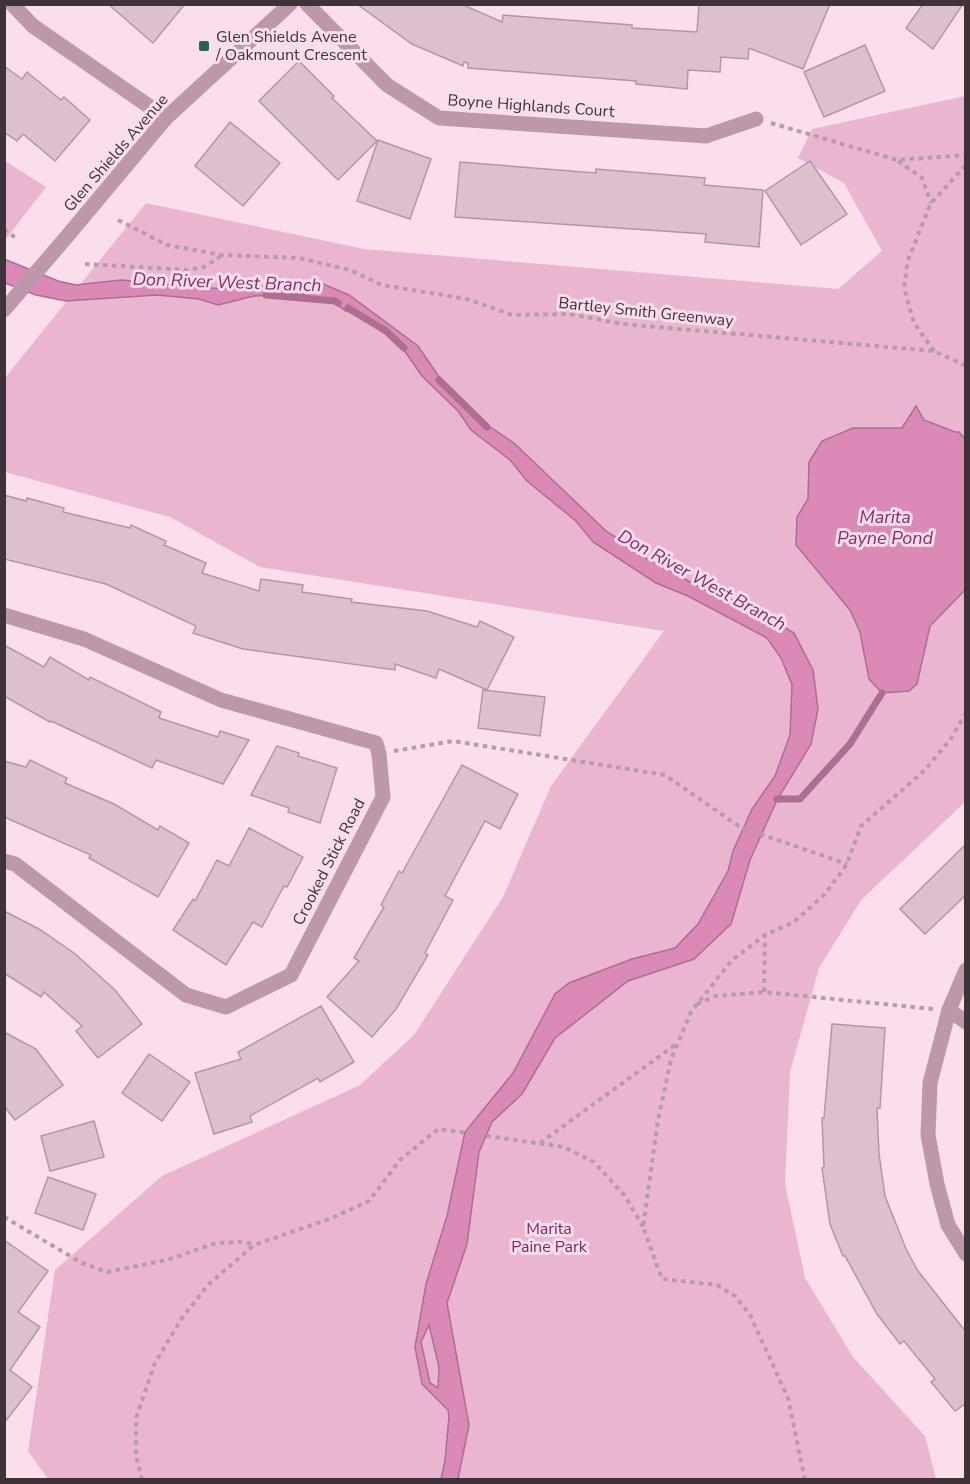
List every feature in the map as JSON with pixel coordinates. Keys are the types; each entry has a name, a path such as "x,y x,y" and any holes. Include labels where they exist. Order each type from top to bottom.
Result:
{"street":[{"path":"12,4 33,26 166,118"},
{"name":"Glen Shields Avenue","path":"4,310 166,118 290,4"},
{"name":"Boyne Highlands Court","path":"307,4 387,85 439,118 706,136 756,119"},
{"path":"4,615 84,639 221,700 376,743 379,754"},
{"name":"Crooked Stick Road","path":"4,861 15,864 186,994 226,1007 291,975 383,797 379,754"},
{"path":"966,970 949,1010 930,1083 928,1135 936,1184 948,1226 966,1254"},
{"path":"949,1010 966,1004"},
{"path":"949,1010 966,1022"}],"path":[{"path":"756,119 897,160 922,178 931,203"},
{"path":"897,160 966,155"},
{"path":"934,351 914,323 904,288 908,260 931,203 966,165"},
{"name":"Bartley Smith Greenway","path":"118,220 167,245 222,255 299,258 350,270 382,285 467,299 512,315 570,314 622,324 934,351 966,366"},
{"path":"4,229 17,239"},
{"name":"Bartley Smith Greenway","path":"85,264 188,270 204,267 222,255"},
{"path":"643,1227 658,1120 671,1059 676,1044 697,1004 731,961 765,934 794,922 826,893 847,864 861,826 924,771 950,740 966,714"},
{"path":"379,754 453,741 665,775 740,827 847,864"},
{"path":"764,992 765,934"},
{"path":"697,1004 716,996 764,992 916,1007"},
{"path":"539,1144 676,1044"},
{"path":"142,1479 136,1455 136,1418 155,1363 182,1318 208,1285 254,1245 332,1218 369,1201 400,1160 438,1129 564,1147 594,1162 625,1196 643,1227 662,1279 717,1285 735,1296 750,1315 788,1398 805,1479"},
{"path":"4,1217 82,1263 107,1272 167,1260 216,1243 239,1242 254,1245"}],"green space":[{"name":"Marita Paine Park","path":"965,96 965,802 861,900 819,968 790,1072 785,1184 805,1278 853,1357 925,1436 936,1479 48,1479 28,1451 55,1270 162,1176 360,1085 414,1035 503,897 551,786 664,631 260,567 170,517 5,472 4,379 146,203 364,249 838,289 882,251 844,183 798,158 812,129"},
{"path":"5,161 46,187 5,240"}],"water":[{"path":"4,259 58,281 76,285 121,280 223,289 321,283 349,295 418,346 448,390 474,416 514,443 607,532 621,540 634,552 709,592 747,605 794,633 813,670 818,709 811,744 777,800 750,860 731,924 694,959 628,981 555,1038 522,1094 492,1122 479,1152 467,1244 447,1303 469,1425 458,1479 441,1479 445,1461 448,1410 422,1384 415,1347 426,1284 447,1216 465,1132 513,1073 555,994 569,983 632,959 675,948 698,924 728,871 733,851 752,809 775,776 790,735 792,685 781,658 767,638 688,596 656,583 593,542 576,521 527,481 510,460 471,430 458,411 422,376 397,340 359,314 346,311 330,300 298,294 254,296 218,305 199,299 157,295 66,301 36,295 5,283","holes":["429,1325 439,1367 438,1388 430,1383 421,1342"]},
{"name":"Marita Payne Pond","path":"916,406 924,420 959,432 965,439 965,590 930,626 917,684 909,691 882,693 869,679 860,632 850,610 796,545 797,517 808,499 809,462 822,441 853,428 902,428"}],"building":[{"path":"108,4 185,4 153,43"},
{"path":"357,4 461,4 502,22 503,15 697,32 699,4 830,4 803,69 749,48 748,59 721,57 720,72 688,70 687,89 636,84 636,81 468,68 468,63 464,62 463,66 412,44"},
{"path":"923,4 963,4 933,49 906,28"},
{"path":"865,45 885,91 824,117 804,72"},
{"path":"299,61 334,96 332,98 377,141 338,180 259,101"},
{"path":"4,66 22,79 27,72 61,100 64,97 90,120 55,161 23,134 17,141 4,132"},
{"path":"230,122 280,163 243,206 195,166"},
{"path":"378,140 431,159 410,219 357,201"},
{"path":"810,161 847,214 801,245 765,191"},
{"path":"460,162 596,173 596,169 705,178 704,185 763,190 759,247 705,242 706,234 455,217"},
{"path":"4,495 26,501 27,498 64,508 63,512 130,528 131,525 166,541 164,545 206,563 202,573 259,591 261,579 303,585 302,592 352,599 351,602 427,611 477,627 480,621 514,637 487,690 439,669 436,678 395,664 395,670 243,649 193,633 196,626 106,584 4,559"},
{"path":"4,645 44,667 50,657 89,680 90,677 161,712 159,718 218,737 220,731 249,740 223,784 156,760 152,768 50,722 4,696"},
{"path":"483,690 545,697 540,736 478,728"},
{"path":"277,746 299,753 298,756 337,768 320,823 288,812 289,808 251,795"},
{"path":"30,760 67,778 65,783 114,804 158,830 160,826 189,843 158,897 89,858 91,855 4,817 4,761 26,767"},
{"path":"462,765 518,794 500,829 485,821 445,896 453,900 425,953 428,955 396,1009 372,1037 327,997 359,961 354,958 384,907 381,905 399,871 402,873"},
{"path":"249,828 303,857 262,927 253,922 226,965 173,930 193,899 195,901 217,860 229,866"},
{"path":"966,844 966,895 925,934 900,909"},
{"path":"4,911 39,929 74,953 115,990 142,1024 98,1058 76,1031 82,1026 44,992 41,997 4,973"},
{"path":"321,1006 354,1062 320,1082 318,1078 250,1116 252,1122 214,1134 195,1073 241,1059 238,1052"},
{"path":"832,1024 885,1028 880,1108 877,1108 879,1154 885,1196 906,1249 918,1271 966,1332 966,1403 955,1411 931,1382 935,1379 904,1341 900,1344 877,1314 843,1256 830,1224 822,1168 824,1167 822,1118 824,1118"},
{"path":"4,1032 36,1049 63,1085 15,1120 4,1106"},
{"path":"149,1054 190,1082 162,1121 122,1093"},
{"path":"94,1121 104,1157 50,1171 41,1136"},
{"path":"48,1177 96,1194 83,1230 35,1213"},
{"path":"4,1240 48,1271 18,1312 40,1327 10,1370 32,1387 4,1423"}],"waterway":[{"name":"Don River West Branch","path":"266,295 338,303"},
{"name":"Don River West Branch","path":"348,308 386,331 404,348"},
{"name":"Don River West Branch","path":"439,380 487,427"},
{"path":"777,799 800,799 850,744 882,693"}],"place":[{"name":"Glen Shields Avene / Oakmount Crescent","path":"204,46"}]}
